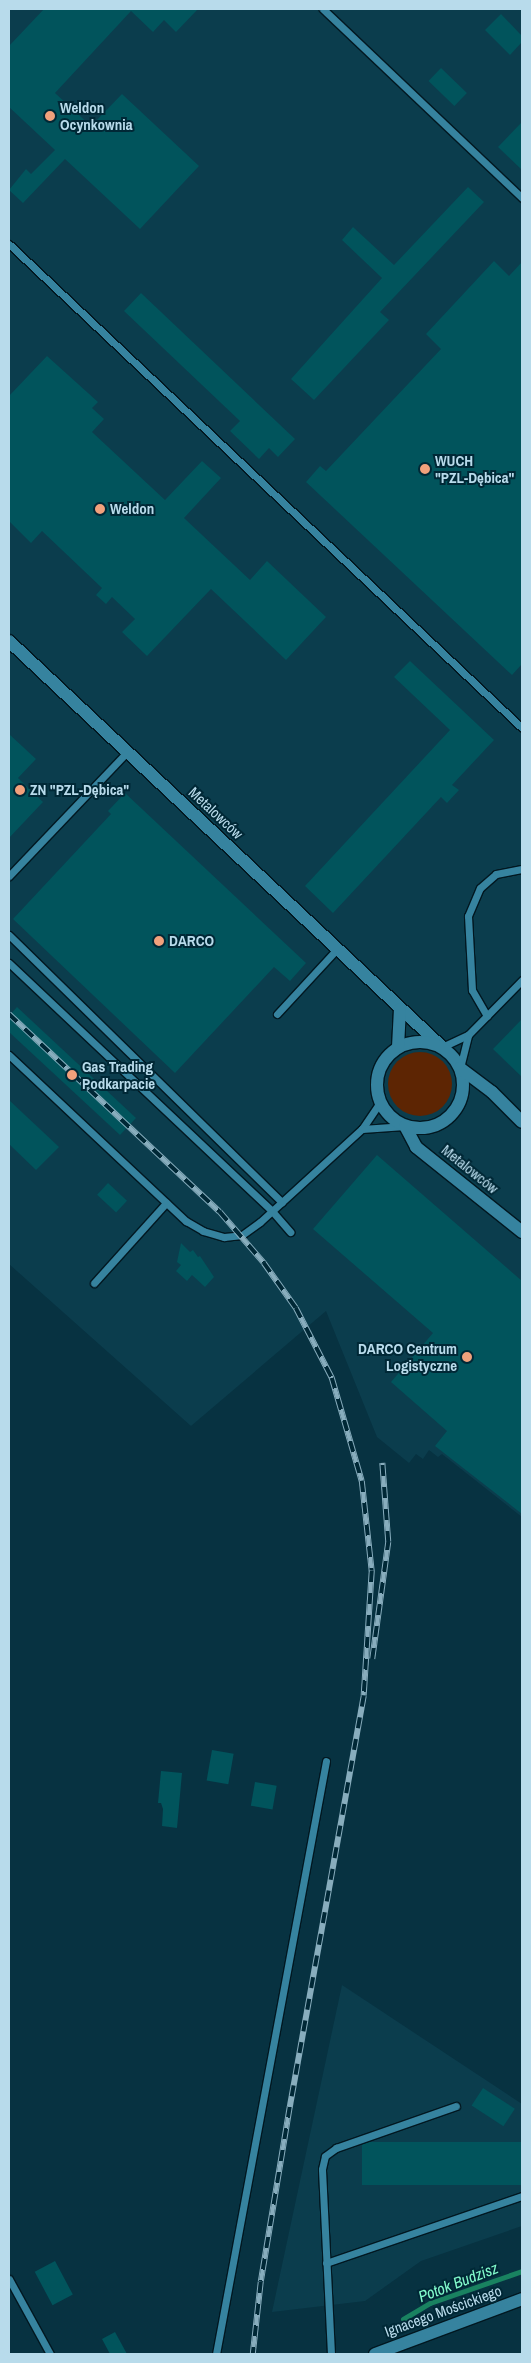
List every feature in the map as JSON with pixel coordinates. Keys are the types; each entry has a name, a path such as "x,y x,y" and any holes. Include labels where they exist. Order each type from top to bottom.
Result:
{"street":[{"name":"Metalowców","path":"9,641 442,1047 460,1068 492,1092 522,1122"},
{"path":"398,1047 400,1009"},
{"path":"380,1102 376,1087 378,1070 386,1056 398,1047 414,1042 442,1047"},
{"name":"Metalowców","path":"380,1102 396,1122 405,1126 420,1129 436,1126 455,1112 462,1098 460,1068"},
{"name":"Metalowców","path":"405,1126 416,1147 522,1232"},
{"name":"Ignacego Mościckiego","path":"374,2354 522,2299"}],"lane":[{"path":"323,9 522,198"},
{"path":"9,244 522,728"},
{"path":"9,876 127,752"},
{"path":"487,1016 472,990 468,916 480,888 496,874 522,869"},
{"path":"9,935 282,1202"},
{"path":"277,1014 337,949"},
{"path":"9,963 272,1211 290,1232"},
{"path":"442,1047 468,1035 522,980"},
{"path":"460,1068 468,1035"},
{"path":"9,1055 166,1203 203,1231 232,1238 242,1235 272,1211 362,1129 380,1102"},
{"path":"362,1129 405,1126"},
{"path":"94,1283 166,1203"},
{"path":"216,2354 326,1761"},
{"path":"332,2354 322,2169 325,2156 336,2148 456,2106"},
{"path":"326,2263 522,2196"},
{"path":"9,2279 50,2354"}],"shaded area":[{"path":"9,9 522,9 522,1517 442,1454 438,1457 429,1450 423,1459 416,1454 409,1463 377,1437 326,1311 191,1426 9,1264"},
{"path":"420,1052 438,1058 446,1066 452,1084 446,1102 438,1110 420,1116 402,1110 394,1102 388,1084 394,1066 402,1058"},
{"path":"342,1985 522,2104 522,2226 421,2261 365,2301 272,2312"}],"building":[{"name":"Weldon Ocynkownia","path":"44,9 198,9 176,32 164,20 153,32 131,11 55,93 91,126 122,94 199,166 140,229 65,159 23,203 9,190 26,169 31,174 55,150 9,107 9,46"},
{"path":"501,14 522,36 522,42 510,55 485,30"},
{"path":"441,68 467,93 454,106 428,81"},
{"path":"522,122 522,170 498,147"},
{"path":"468,187 484,202 380,312 389,320 314,400 291,379 382,278 342,240 353,227 394,265"},
{"name":"WUCH \"PZL-Dębica\"","path":"494,261 509,276 522,262 522,664 512,675 306,482 320,466 326,471 441,349 426,334"},
{"path":"141,293 295,439 278,457 269,448 259,459 230,431 240,421 124,311"},
{"name":"Weldon","path":"47,356 98,402 92,408 104,419 92,432 165,500 202,461 221,478 184,518 250,580 267,561 326,617 286,660 211,589 147,656 122,632 135,619 112,597 106,604 96,595 102,588 42,531 31,543 9,521 9,396"},
{"path":"410,661 494,740 452,785 459,790 447,803 441,797 333,913 305,886 450,730 394,677"},
{"name":"ZN \"PZL-Dębica\"","path":"9,734 36,759 18,778 43,802 9,838"},
{"name":"DARCO","path":"125,793 306,963 290,981 274,967 175,1073 13,919 111,814 108,811"},
{"name":"Gas Trading Podkarpacie","path":"17,1007 136,1118 120,1135 9,1032 9,1016"},
{"path":"522,1019 522,1077 493,1049"},
{"path":"9,1100 59,1147 36,1170 9,1144"},
{"name":"DARCO Centrum Logistyczne","path":"377,1155 522,1281 522,1514 435,1446 447,1431 391,1382 433,1333 313,1229"},
{"path":"108,1183 127,1201 116,1212 97,1195"},
{"path":"181,1243 190,1252 193,1250 198,1257 200,1256 214,1277 205,1287 192,1275 187,1281 176,1271 181,1265 177,1262"},
{"path":"212,1750 234,1754 228,1784 207,1781"},
{"path":"161,1771 182,1773 177,1828 162,1826 163,1809 161,1803 158,1803"},
{"path":"255,1782 277,1786 272,1809 251,1806"},
{"path":"483,2088 515,2109 503,2126 472,2106"},
{"path":"362,2142 522,2142 522,2185 362,2185"},
{"path":"55,2261 73,2295 53,2305 35,2272"},
{"path":"115,2332 127,2354 110,2354 102,2339"}],"waterway":[{"name":"Potok Budzisz","path":"403,2319 430,2303 522,2271"}],"railway":[{"path":"9,1014 220,1212 264,1263 296,1308 332,1378 362,1481 372,1571 364,1696 290,2107 261,2282 253,2354"},
{"path":"372,1659 388,1542 382,1463"}],"place":[{"name":"Weldon Ocynkownia","path":"50,116"},
{"name":"WUCH \"PZL-Dębica\"","path":"425,469"},
{"name":"Weldon","path":"100,509"},
{"name":"ZN \"PZL-Dębica\"","path":"20,790"},
{"name":"DARCO","path":"159,941"},
{"name":"Gas Trading Podkarpacie","path":"72,1075"},
{"name":"DARCO Centrum Logistyczne","path":"467,1357"}]}
